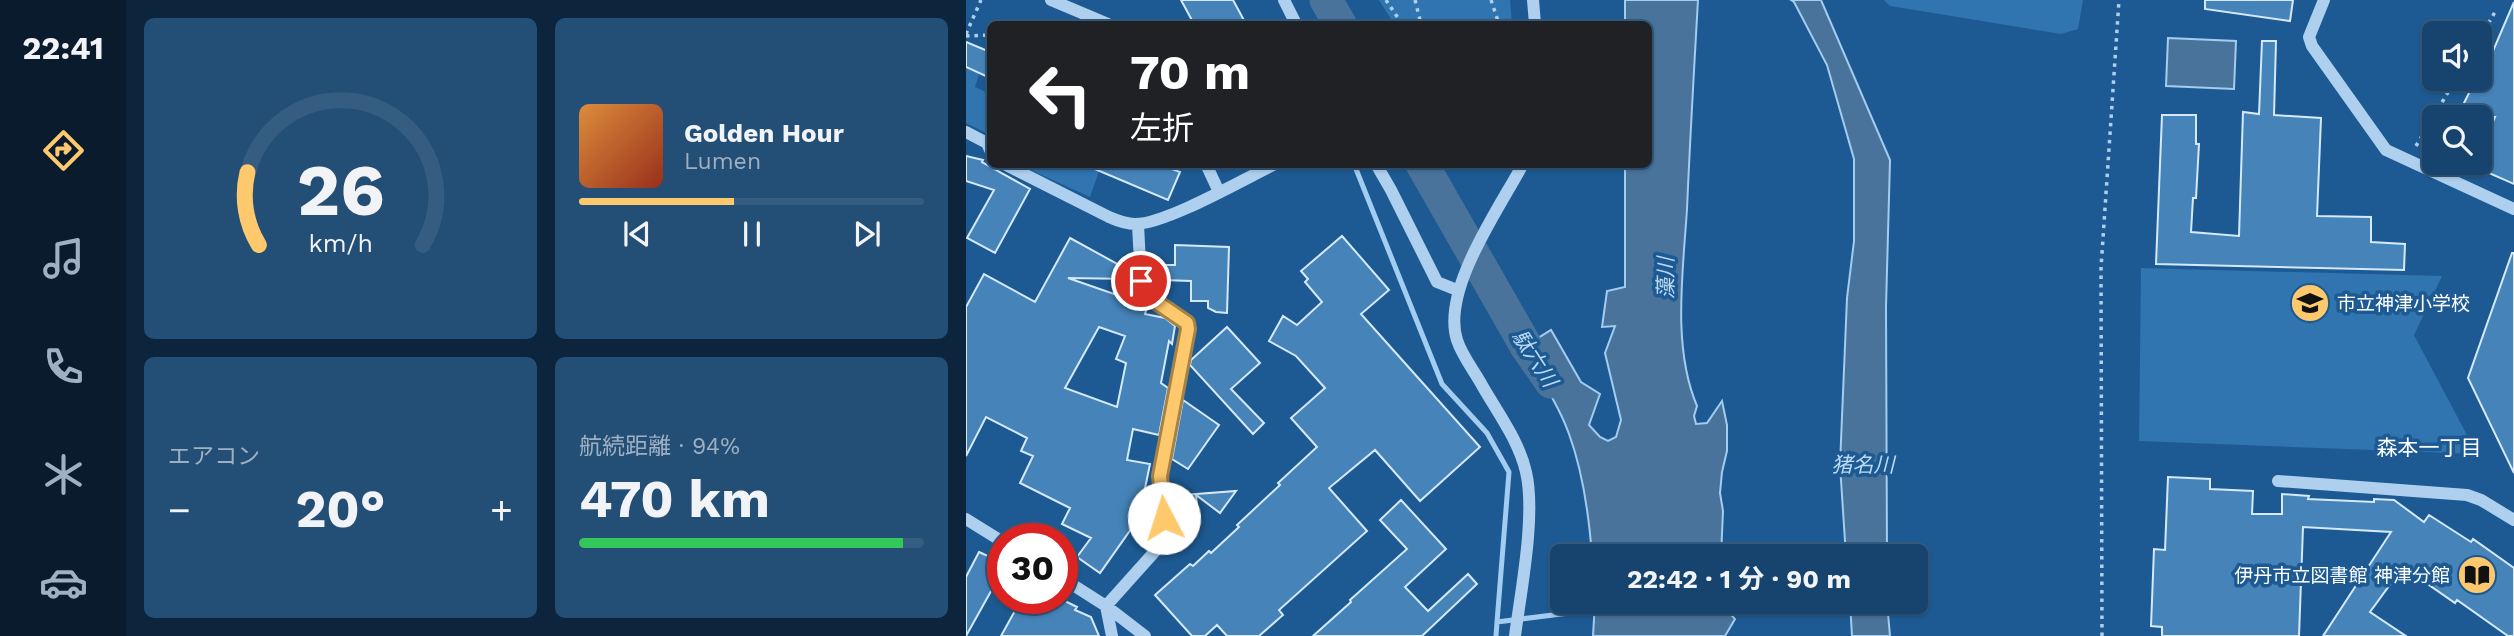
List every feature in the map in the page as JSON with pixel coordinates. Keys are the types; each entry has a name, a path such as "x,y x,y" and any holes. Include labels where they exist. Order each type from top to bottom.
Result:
{"street":[{"path":"1051,0 1075,5 1103,21"},
{"path":"1284,0 1294,21"},
{"path":"1533,0 1535,21"},
{"path":"2324,0 2309,37 2312,46 2386,150 2514,209"},
{"path":"966,132 987,144"},
{"path":"1012,168 1122,223 1138,225 1170,214 1267,168"},
{"path":"1208,168 1219,192"},
{"path":"1378,168 1437,282 1457,290"},
{"path":"1515,636 1530,490 1526,469 1517,446 1457,340 1454,320 1457,290 1465,271 1521,168"},
{"path":"1106,606 1166,539 1160,476 1188,329 1187,323 1149,297 1141,281 1138,225"},
{"path":"2278,481 2467,495 2481,500 2514,520"},
{"path":"966,520 987,532"},
{"path":"1078,588 1145,636"},
{"path":"1106,606 1112,636"}],"path":[{"path":"981,0 966,35 987,35"},
{"path":"1386,0 1400,21"},
{"path":"1415,0 1420,21"},
{"path":"1492,0 1498,21"},
{"path":"2102,636 2101,268 2119,0"},
{"path":"2490,21 2495,12"},
{"path":"2407,160 2449,91"}],"shaded area":[{"path":"1379,0 1510,0 1512,21 1392,21"},
{"path":"1884,0 2083,0 2078,29 2061,34 1890,6"},
{"path":"966,68 979,74 975,87 987,93 987,134 966,123"},
{"path":"1027,168 1100,168 1090,197"},
{"path":"2141,268 2442,276 2414,335 2477,454 2139,441"}],"water":[{"name":"藻川","path":"1625,0 1698,0 1682,283 1682,334 1689,383 1697,406 1694,416 1696,424 1707,423 1722,401 1727,425 1727,451 1720,493 1723,511 1722,544 1591,544 1585,494 1569,434 1559,411 1522,348 1551,330 1581,382 1600,394 1589,425 1608,441 1616,437 1621,420 1605,353 1615,326 1602,327 1607,291 1625,287 1625,168 1652,168 1652,21 1625,21"},
{"name":"猪名川","path":"1791,0 1821,0 1890,160 1886,307 1887,544 1845,544 1840,465 1847,298 1854,241 1854,159 1827,65"},
{"path":"2168,38 2236,41 2234,89 2166,86"},
{"path":"1594,614 1731,614 1735,619 1725,636 1593,636"},
{"path":"1851,614 1888,614 1890,636 1852,636"}],"building":[{"path":"1181,0 1233,0 1244,21 1192,21"},
{"path":"2205,0 2293,0 2290,21 2205,9"},
{"path":"2514,2 2514,184 2492,174 2492,124 2495,117 2492,117 2492,105 2463,105 2470,91 2492,91 2492,53"},
{"path":"2262,41 2276,41 2274,115 2321,118 2317,216 2371,217 2371,242 2405,244 2404,270 2156,264 2162,115 2196,115 2196,144 2199,144 2191,232 2239,236 2243,112 2259,114"},
{"path":"966,42 987,51 987,77 966,67"},
{"path":"966,156 983,160 987,168 993,168 1030,189 995,253 967,238 994,190 966,181"},
{"path":"1092,168 1172,168 1180,172 1168,200"},
{"path":"1342,236 1389,290 1361,314 1480,447 1420,501 1375,450 1329,488 1367,531 1279,610 1283,615 1259,636 1227,636 1217,625 1205,636 1192,636 1155,595 1190,564 1193,566 1209,551 1211,553 1280,485 1278,483 1317,447 1291,418 1325,388 1296,356 1269,341 1283,316 1297,325 1322,302 1305,282 1308,279 1301,271"},
{"path":"1070,238 1132,272 1132,279 1068,278 1146,305 1145,314 1165,318 1175,326 1172,344 1169,341 1161,383 1168,388 1159,435 1133,429 1127,460 1150,464 1143,498 1153,498 1100,573 1078,558 1091,538 1078,532 1078,523 1062,523 1070,508 1020,483 1033,456 1021,451 1027,438 986,417 966,456 966,307 984,274 1035,302","holes":["1099,327 1125,336 1116,359 1126,363 1117,407 1065,388"]},
{"path":"1175,245 1229,247 1227,313 1208,308 1208,301 1191,301 1191,281 1162,280 1162,265 1175,265"},
{"path":"2514,253 2514,473 2468,378"},
{"path":"1227,327 1260,363 1231,389 1264,423 1253,434 1190,365 1191,360"},
{"path":"1183,400 1219,425 1188,469 1172,459"},
{"path":"2168,477 2210,479 2210,489 2253,491 2252,514 2282,514 2282,494 2309,496 2308,499 2374,502 2374,499 2394,500 2424,522 2429,515 2471,542 2473,539 2514,568 2514,636 2508,636 2403,567 2370,612 2406,636 2323,636 2391,532 2303,527 2299,636 2162,636 2162,627 2151,626 2154,549 2165,550"},
{"path":"1236,491 1220,513 1196,495 1198,518 1173,520 1171,496"},
{"path":"1401,500 1446,549 1405,587 1428,611 1468,574 1477,584 1422,636 1313,636 1407,549 1380,520"},
{"path":"979,552 987,556 987,598 966,636 966,577"},
{"path":"1078,611 1091,617 1099,636 1001,636 1013,614 1078,614"}],"waterway":[{"name":"駄六川","path":"1326,0 1338,21"},
{"path":"1356,168 1442,384 1487,433 1509,472 1497,622"},
{"name":"駄六川","path":"1424,168 1526,346 1551,382"},
{"path":"1496,636 1497,622 1561,614"}],"place":[{"name":"市立神津小学校","path":"2310,303"},
{"name":"伊丹市立図書館 神津分館","path":"2477,575"}],"district":[{"name":"森本一丁目","path":"2429,447"}],"route":[{"path":"1141,281 1149,297 1187,323 1188,329 1160,476 1164,518"}]}
